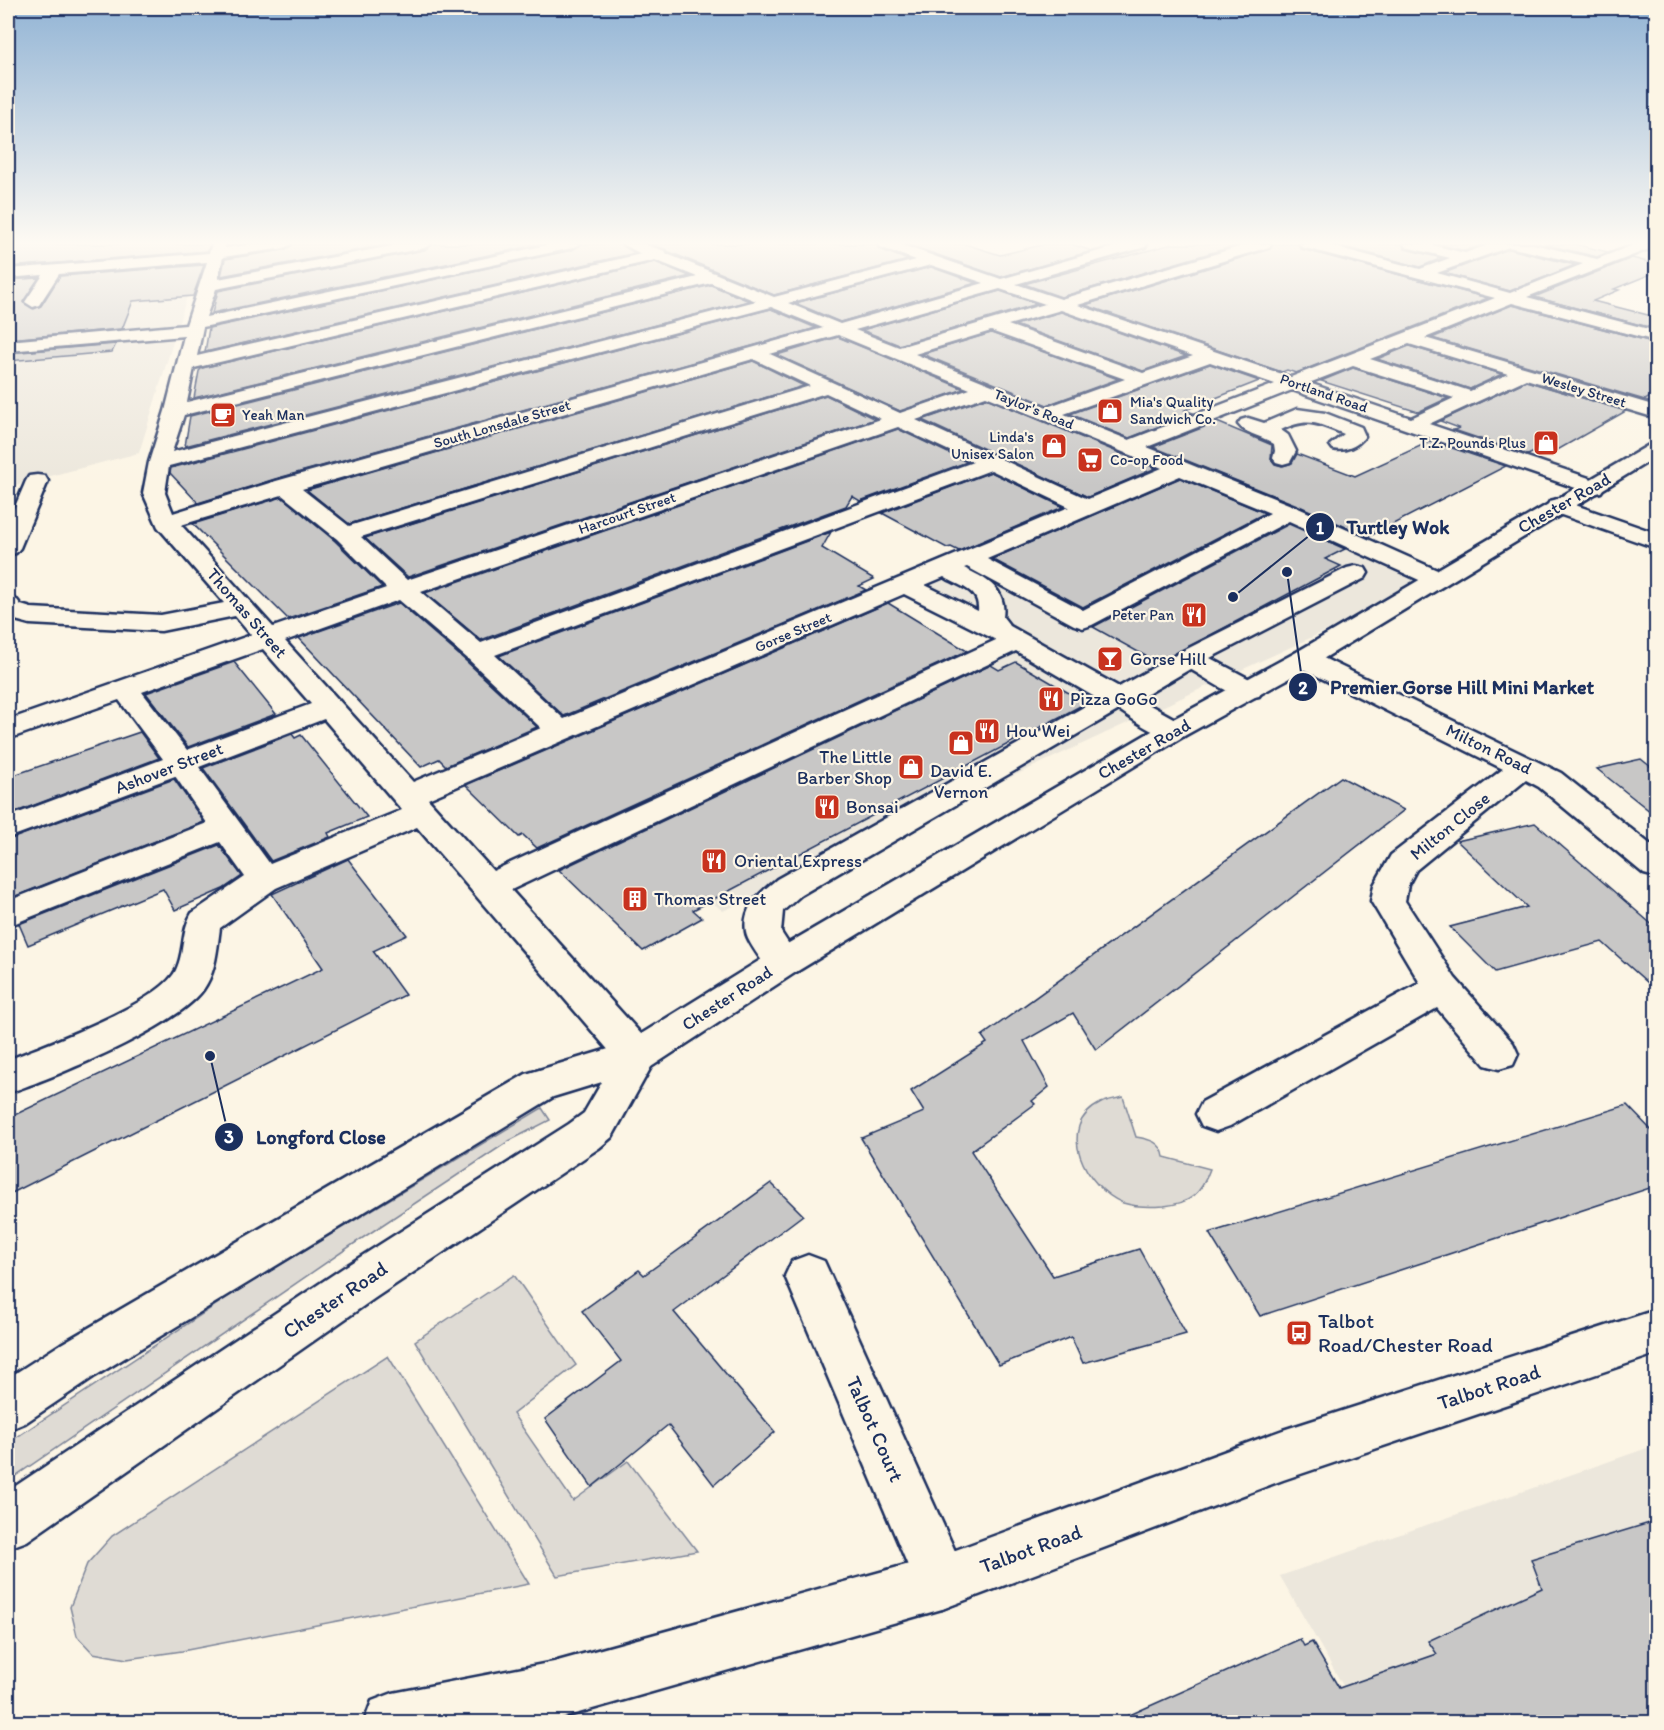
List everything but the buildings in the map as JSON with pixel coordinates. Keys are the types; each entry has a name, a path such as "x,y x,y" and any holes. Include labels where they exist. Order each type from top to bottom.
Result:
{"main road":[{"path":"8,346 204,325"},
{"path":"186,364 355,325"},
{"path":"175,411 523,325"},
{"path":"159,462 691,325"},
{"name":"Taylor's Road","path":"827,325 1288,512 1437,579"},
{"name":"South Lonsdale Street","path":"166,522 284,486 857,325"},
{"path":"898,353 990,325 1141,379"},
{"name":"Portland Road","path":"1122,325 1593,486"},
{"path":"1131,447 1443,325"},
{"path":"1614,325 1656,336"},
{"name":"Thomas Street","path":"194,327 175,411 159,462 154,493 166,522 637,1056"},
{"name":"Wesley Street","path":"1408,338 1656,412"},
{"path":"756,354 1090,508"},
{"path":"1046,414 1212,355"},
{"path":"1353,360 1470,397"},
{"path":"1414,424 1526,372"},
{"path":"345,534 827,387"},
{"name":"Harcourt Street","path":"8,730 403,590 985,390"},
{"path":"1215,413 1264,430 1281,439 1287,450 1283,458"},
{"path":"1264,430 1297,415 1318,417 1354,431 1355,436 1340,445"},
{"name":"Chester Road","path":"8,1406 78,1360 540,1085 637,1056 783,963 1174,730 1304,659 1656,449"},
{"path":"477,653 990,463"},
{"name":"Gorse Street","path":"8,1077 150,1014 176,995 190,980 204,922 264,880 561,731 1180,468"},
{"path":"8,488 37,481 8,548"},
{"path":"284,486 345,534 403,590 477,653 561,731"},
{"path":"1558,506 1656,541"},
{"path":"956,563 1083,620 1288,512"},
{"path":"956,563 991,597 993,606 990,618 1009,637"},
{"path":"783,963 763,933 766,907 789,887 1190,658 1356,573"},
{"path":"905,585 1009,637 1174,730"},
{"path":"8,632 19,611 161,623 241,607"},
{"path":"488,887 1009,637"},
{"path":"1190,658 1249,690"},
{"name":"Milton Road","path":"1304,659 1525,766 1571,795 1656,866"},
{"path":"126,690 183,763 225,828 264,880"},
{"name":"Ashover Street","path":"8,828 329,706"},
{"name":"Milton Close","path":"1499,1054 1442,988 1388,901 1391,885 1403,863 1525,766"},
{"path":"8,914 225,828"},
{"path":"1216,1114 1442,988"},
{"name":"Chester Road","path":"8,1522 359,1283 584,1136 598,1125 637,1056"},
{"name":"Talbot Court","path":"808,1276 942,1582"},
{"name":"Talbot Road","path":"393,1722 554,1691 942,1582 1283,1455 1656,1332"}],"shaded area":[{"path":"8,325 178,325 139,453 8,487"},
{"path":"1288,512 1437,579 723,911 607,818 1005,639 905,585 968,558 1083,604"},
{"path":"1123,1097 1136,1137 1150,1140 1158,1145 1164,1157 1210,1169 1203,1185 1194,1196 1173,1205 1164,1206 1123,1203 1109,1195 1087,1171 1080,1156 1077,1141 1079,1126 1087,1113 1101,1103"},
{"path":"542,1108 550,1120 509,1141 349,1247 8,1481 8,1443 240,1289"},
{"path":"514,1275 576,1365 513,1414 573,1501 628,1461 697,1551 557,1576 415,1341"},
{"path":"388,1356 529,1584 182,1651 127,1659 93,1653 77,1636 70,1607 87,1564 112,1536"},
{"path":"1656,1445 1656,1722 1364,1722 1280,1576"}],"place":[{"name":"Mia's Quality Sandwich Co.","path":"1110,411"},
{"name":"Yeah Man","path":"223,415"},
{"name":"T.Z. Pounds Plus","path":"1546,443"},
{"name":"Linda's Unisex Salon","path":"1054,446"},
{"name":"Co-op Food","path":"1090,460"},
{"name":"Premier Gorse Hill Mini Market","path":"1287,572"},
{"name":"Turtley Wok","path":"1233,597"},
{"name":"Peter Pan","path":"1194,615"},
{"name":"Gorse Hill","path":"1110,659"},
{"name":"Pizza GoGo","path":"1051,699"},
{"name":"Hou Wei","path":"987,731"},
{"name":"David E. Vernon","path":"961,743"},
{"name":"The Little Barber Shop","path":"911,767"},
{"name":"Bonsai","path":"827,807"},
{"name":"Oriental Express","path":"714,861"},
{"name":"Thomas Street","path":"635,899"},
{"name":"Longford Close","path":"210,1056"},
{"name":"Talbot Road/Chester Road","path":"1299,1333"}]}
